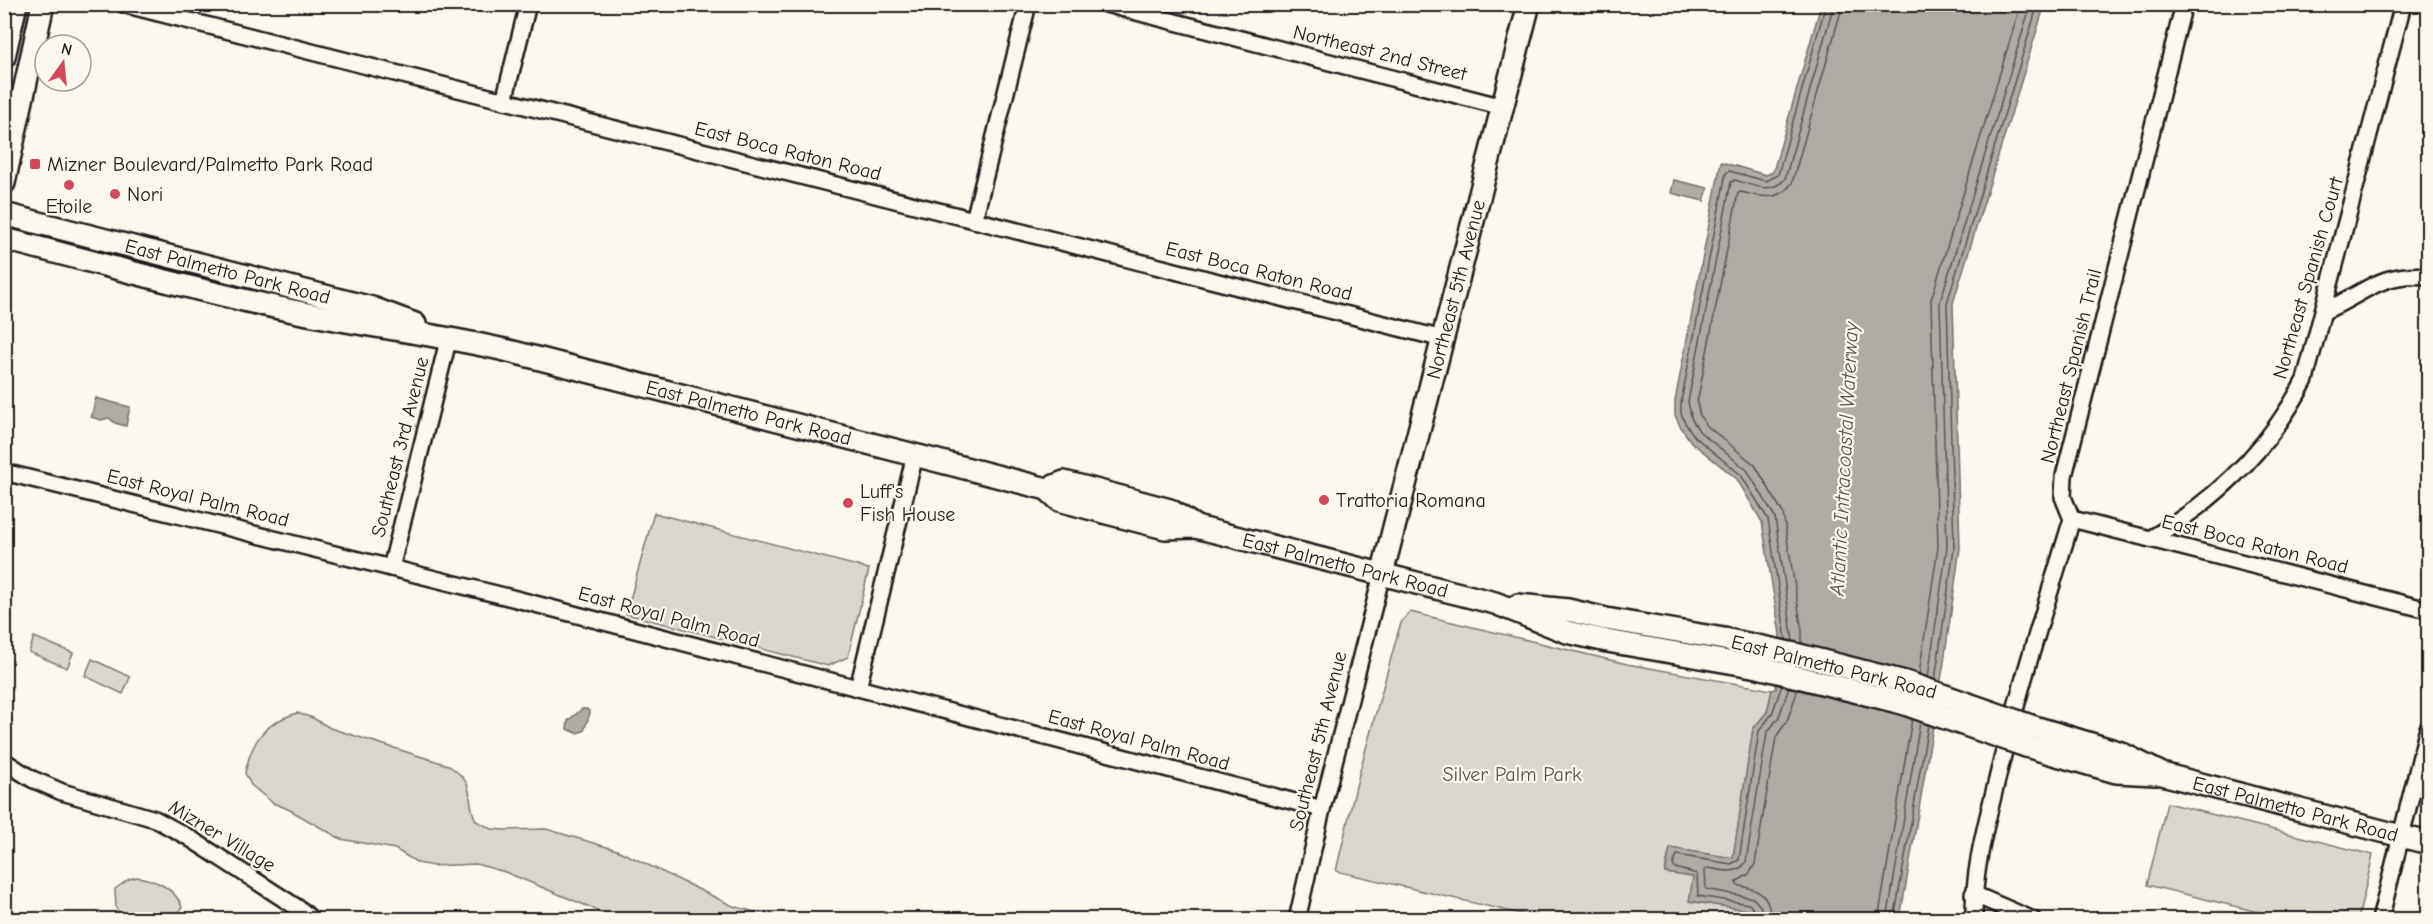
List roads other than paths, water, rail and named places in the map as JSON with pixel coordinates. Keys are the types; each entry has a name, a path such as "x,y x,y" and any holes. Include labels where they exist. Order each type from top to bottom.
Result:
{"main road":[{"path":"4,57 16,4"},
{"path":"4,183 43,4"},
{"name":"Northeast 5th Avenue","path":"1382,574 1529,4"},
{"name":"East Palmetto Park Road","path":"4,214 372,308 449,337 1047,489 1059,500 1107,513 1165,528 1196,527 1495,603 1567,632 1758,667 2028,736 2118,752 2162,774 2428,843"},
{"name":"East Palmetto Park Road","path":"4,239 292,311 367,326 449,337"},
{"name":"East Palmetto Park Road","path":"1495,603 1568,610 1796,654 1913,684 2028,736"}],"street":[{"name":"East Boca Raton Road","path":"123,4 1443,339"},
{"path":"504,101 528,4"},
{"path":"974,220 1028,4"},
{"name":"Northeast 2nd Street","path":"1106,4 1503,107"},
{"name":"Northeast Spanish Trail","path":"2072,519 2063,497 2064,476 2184,4"},
{"name":"Northeast Spanish Court","path":"2150,539 2201,506 2230,481 2279,425 2305,380 2403,4"},
{"path":"2324,311 2344,303 2356,293 2383,280 2412,275 2428,276"},
{"name":"Southeast 3rd Avenue","path":"391,568 449,337"},
{"path":"858,688 915,455"},
{"name":"East Royal Palm Road","path":"4,472 391,568 1322,808"},
{"name":"East Boca Raton Road","path":"2072,519 2428,610"},
{"path":"1974,920 1973,894 1977,865 2007,735 2072,519"},
{"name":"Southeast 5th Avenue","path":"1297,920 1322,808 1382,574"},
{"path":"2380,920 2428,728"},
{"name":"Mizner Village","path":"4,761 62,792 155,819 188,837 301,910 312,920"},
{"path":"1973,894 2033,920"}],"water":[{"name":"Atlantic Intracoastal Waterway","path":"1821,5 2043,5 2044,7 1953,303 1960,548 1944,662 1900,919 1746,919 1748,910 1689,901 1693,877 1665,873 1670,848 1733,858 1753,729 1767,712 1772,690 1776,689 1780,635 1762,522 1737,479 1691,442 1675,415 1675,401 1721,162 1766,175 1773,172"},
{"path":"1674,180 1708,188 1704,201 1671,193"},
{"path":"96,398 130,407 126,426 115,423 109,418 101,420 91,417"},
{"path":"582,709 587,709 590,713 584,731 577,733 567,729 568,721"}],"place":[{"name":"Mizner Boulevard/Palmetto Park Road","path":"35,164"},
{"name":"Etoile","path":"69,185"},
{"name":"Nori","path":"115,194"},
{"name":"Trattoria Romana","path":"1324,500"},
{"name":"Luff's Fish House","path":"848,503"}],"park label":[{"name":"Silver Palm Park","path":"1512,774"}]}
